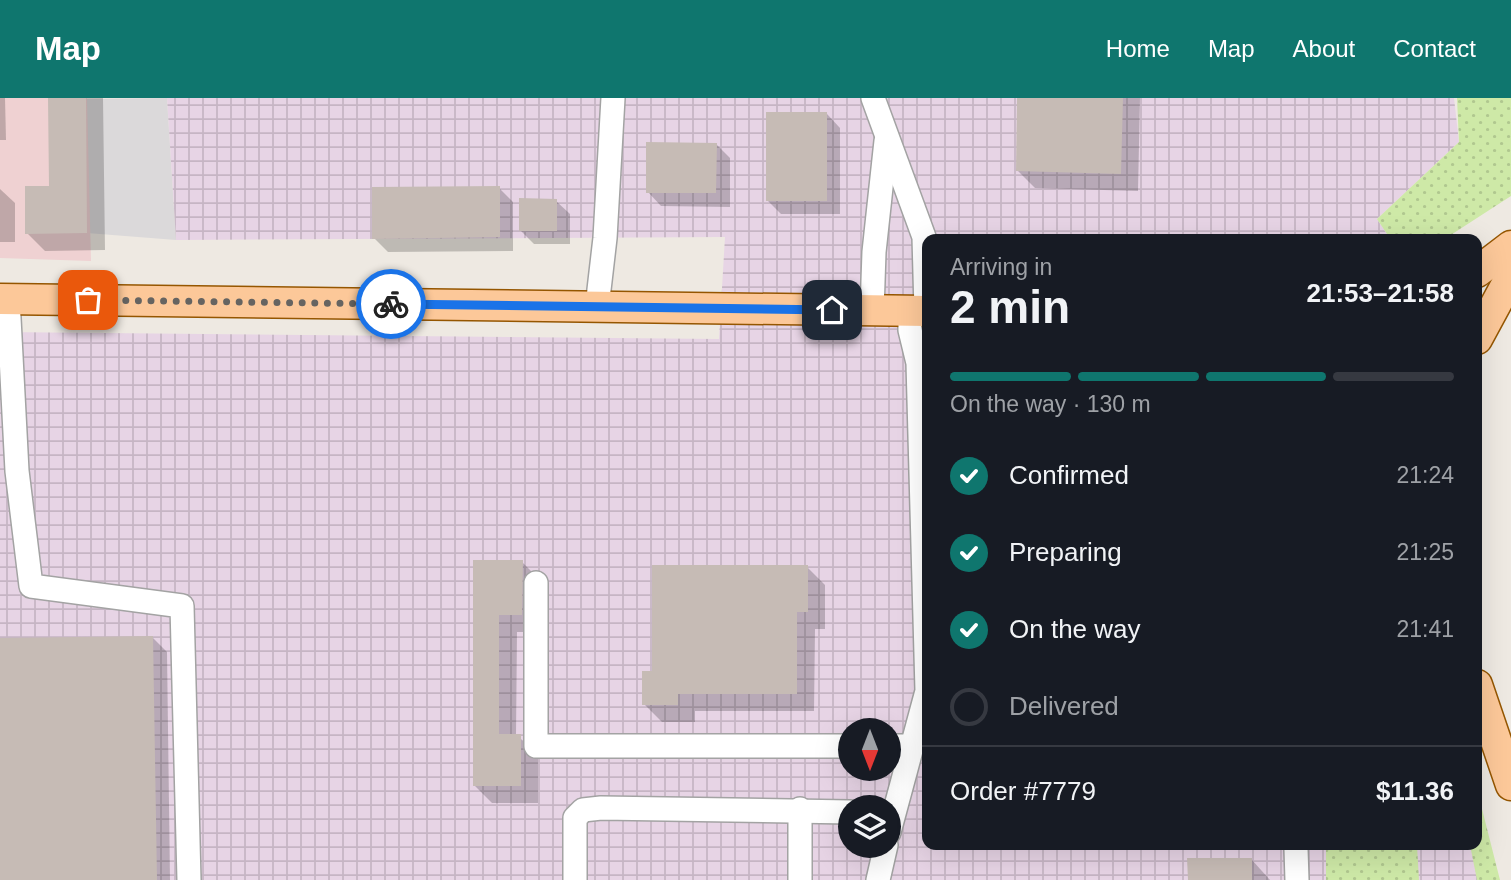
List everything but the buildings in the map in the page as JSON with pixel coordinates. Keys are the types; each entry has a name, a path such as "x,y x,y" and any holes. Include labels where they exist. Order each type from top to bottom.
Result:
{"main road":[{"path":"1482,268 1511,246"},
{"path":"1482,330 1511,276"},
{"path":"4,299 921,311"},
{"path":"1482,700 1511,785"}],"street":[{"path":"597,307 605,238 613,98"},
{"path":"873,98 923,234"},
{"path":"872,311 874,252 886,134"},
{"path":"922,286 921,311 910,330 918,363 922,482"},
{"path":"4,299 6,397 31,586 182,606 189,880"},
{"path":"536,583 536,746 838,746"},
{"path":"901,744 922,703"},
{"path":"800,809 800,880"},
{"path":"575,880 575,818 583,810 838,811"},
{"path":"1296,850 1297,880"},
{"path":"878,880 883,858"}],"shaded area":[{"path":"0,98 87,98 91,261 0,258"},
{"path":"167,98 176,240 87,233 86,99"},
{"path":"167,98 1454,98 1459,142 1377,219 1387,234 922,234 922,850 1482,850 1482,814 1498,880 0,880 0,332 719,339 725,237 176,240"}],"green space":[{"path":"1457,98 1511,98 1511,196 1452,234 1387,234 1377,219 1459,142"},
{"path":"1482,809 1500,880 1477,880 1471,850 1482,850"},
{"path":"1326,850 1417,850 1419,880 1326,880"}],"way so far":[{"path":"88,300 391,304"}],"route":[{"path":"391,304 832,310"}]}
